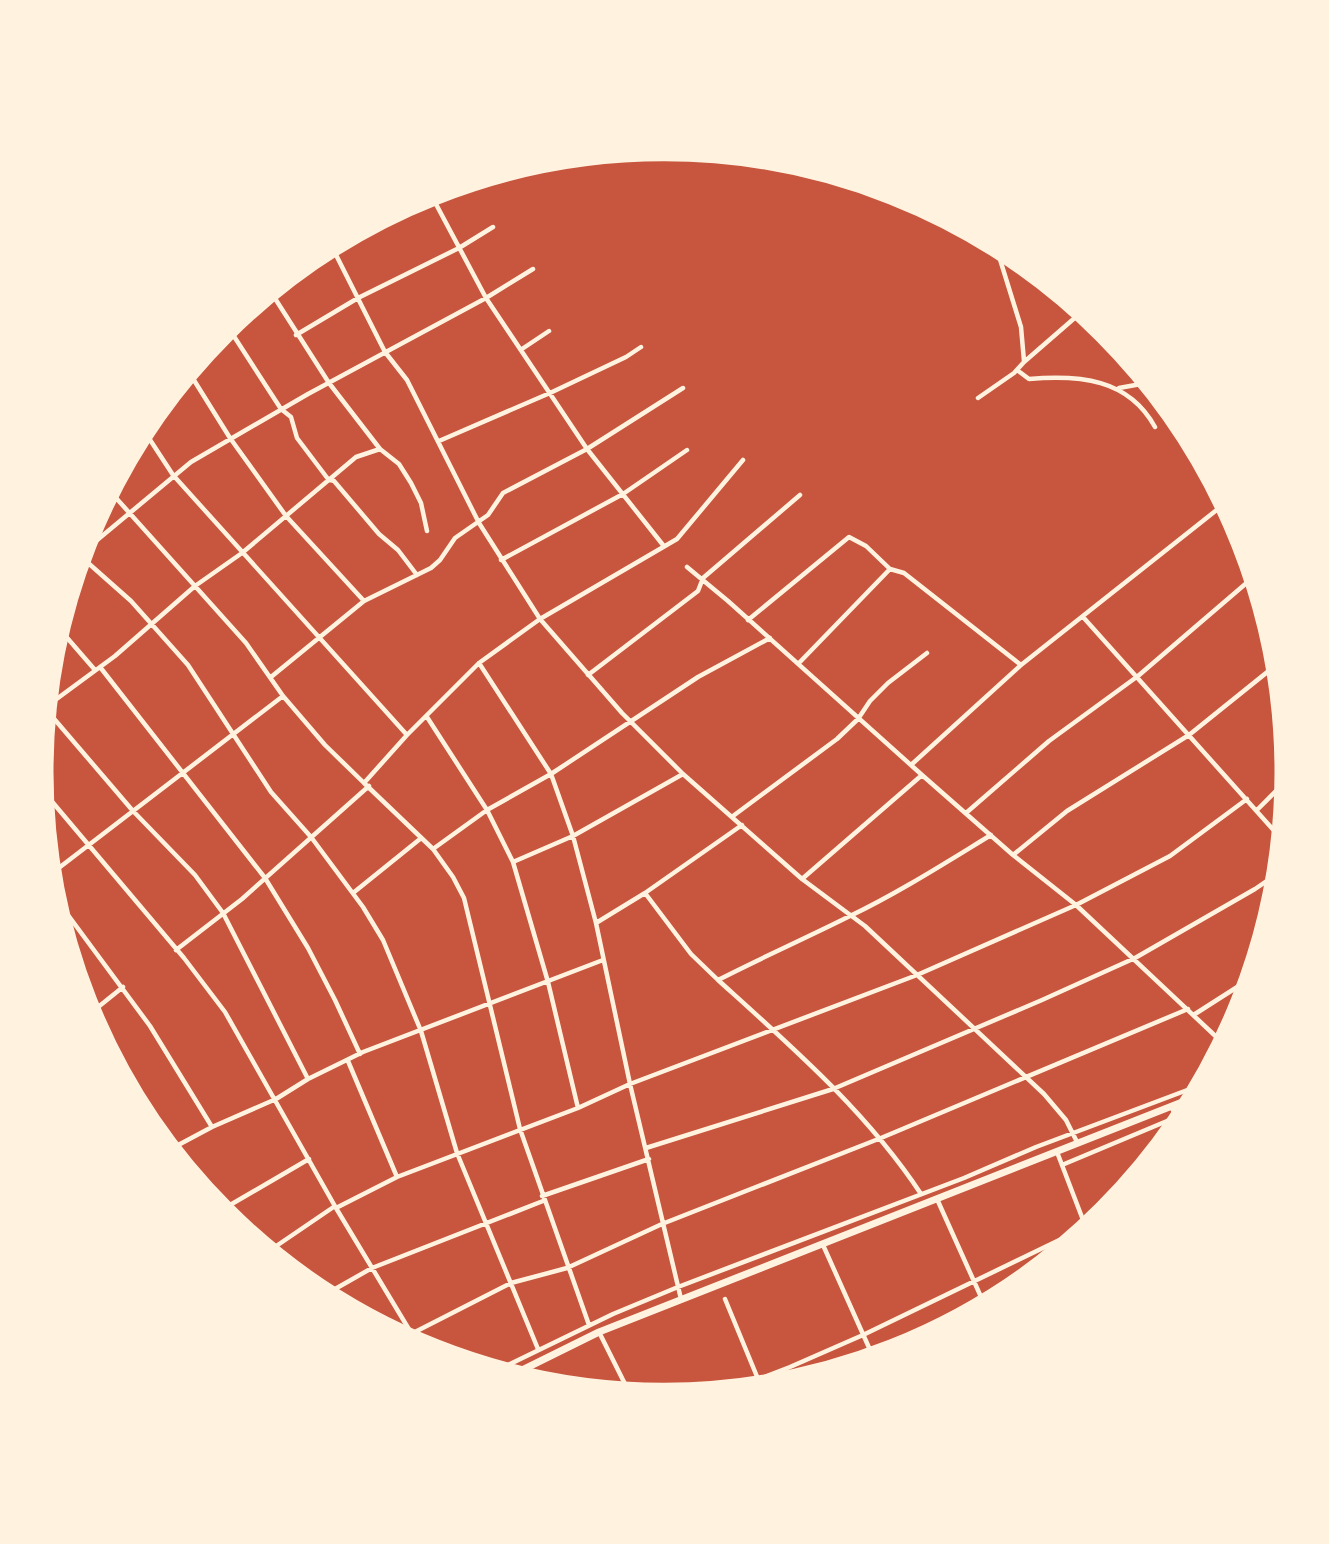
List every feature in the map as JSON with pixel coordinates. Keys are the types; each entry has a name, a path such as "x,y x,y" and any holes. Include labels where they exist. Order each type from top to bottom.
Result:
{"main road":[{"path":"521,1371 599,1332 1184,1101"}],"street":[{"path":"435,201 486,299 587,449 663,545"},
{"path":"296,335 493,227"},
{"path":"335,253 385,352 407,380 479,523 540,619 630,722 683,774 802,879 852,915 976,1028 1052,1102 1074,1132 1077,1142"},
{"path":"999,256 1021,327 1024,362"},
{"path":"94,541 173,475 230,438 486,299 533,269"},
{"path":"274,297 329,383 380,449 399,464 421,503 427,531"},
{"path":"978,398 1017,370 1077,316"},
{"path":"522,349 549,331"},
{"path":"232,334 281,409 291,417 297,438 328,479 334,481 379,534 398,550 417,575"},
{"path":"439,441 550,393 626,357 641,346"},
{"path":"1017,370 1029,379 1062,377 1118,388 1142,384"},
{"path":"192,378 230,438 286,516 365,601"},
{"path":"271,677 365,601 430,568 440,560 455,538 488,515 503,493 587,449 683,388"},
{"path":"1118,388 1145,411 1155,427"},
{"path":"148,437 173,475 407,735"},
{"path":"53,701 98,668 195,586 242,553 356,457 380,449"},
{"path":"501,560 623,494 687,450"},
{"path":"176,950 265,878 367,785 407,735 479,663 540,619 677,539 743,460"},
{"path":"588,675 698,591 703,578 800,495"},
{"path":"114,496 246,643 324,745 433,849 453,877 464,898 520,1129 542,1198 589,1325"},
{"path":"911,765 1021,665 1220,507"},
{"path":"748,620 849,537 866,546 890,569 904,573 1021,665"},
{"path":"86,562 153,623 188,665 271,792 312,837 383,940 421,1031 457,1153 538,1349"},
{"path":"687,567 703,578 1013,855 1076,905 1219,1039"},
{"path":"798,664 890,569"},
{"path":"966,813 1049,741 1138,676 1249,581"},
{"path":"1083,617 1277,833"},
{"path":"65,634 98,668 265,878 308,947 360,1054"},
{"path":"433,849 487,810 551,774 698,677 770,638"},
{"path":"733,816 837,739 888,683 927,653"},
{"path":"479,663 551,774 573,836 596,923 630,1084 681,1299"},
{"path":"1013,855 1067,811 1189,735 1271,669"},
{"path":"57,870 284,696"},
{"path":"52,717 133,811 195,876 223,914 308,1079"},
{"path":"426,718 487,810 513,862 548,982 578,1108"},
{"path":"513,862 573,836 683,774"},
{"path":"802,879 922,775"},
{"path":"1257,810 1280,787"},
{"path":"50,799 225,1012 335,1207 410,1332"},
{"path":"274,1247 335,1207 397,1177 578,1108 630,1084 916,975 1076,905 1170,856 1247,799"},
{"path":"596,923 645,893 742,825"},
{"path":"718,980 852,915 991,835"},
{"path":"353,893 420,839"},
{"path":"646,1148 833,1089 976,1028 1135,958 1270,879"},
{"path":"645,893 691,954 773,1029 881,1138 921,1194"},
{"path":"66,913 150,1026 212,1127"},
{"path":"176,1146 212,1127 276,1100 308,1079 360,1054 603,960"},
{"path":"1194,1014 1242,984"},
{"path":"96,1008 122,987"},
{"path":"412,1333 511,1283 567,1268 662,1224 881,1138 1188,1009"},
{"path":"348,1061 397,1177"},
{"path":"506,1367 589,1325 678,1287 1193,1088"},
{"path":"1171,1106 1175,1115"},
{"path":"1062,1164 1172,1120"},
{"path":"1057,1150 1083,1223"},
{"path":"228,1206 309,1159"},
{"path":"333,1290 372,1268 486,1225 542,1198 649,1159"},
{"path":"936,1199 982,1299"},
{"path":"754,1381 863,1335 973,1281 1062,1242"},
{"path":"823,1245 871,1352"},
{"path":"725,1299 758,1379"},
{"path":"599,1332 626,1386"}]}
